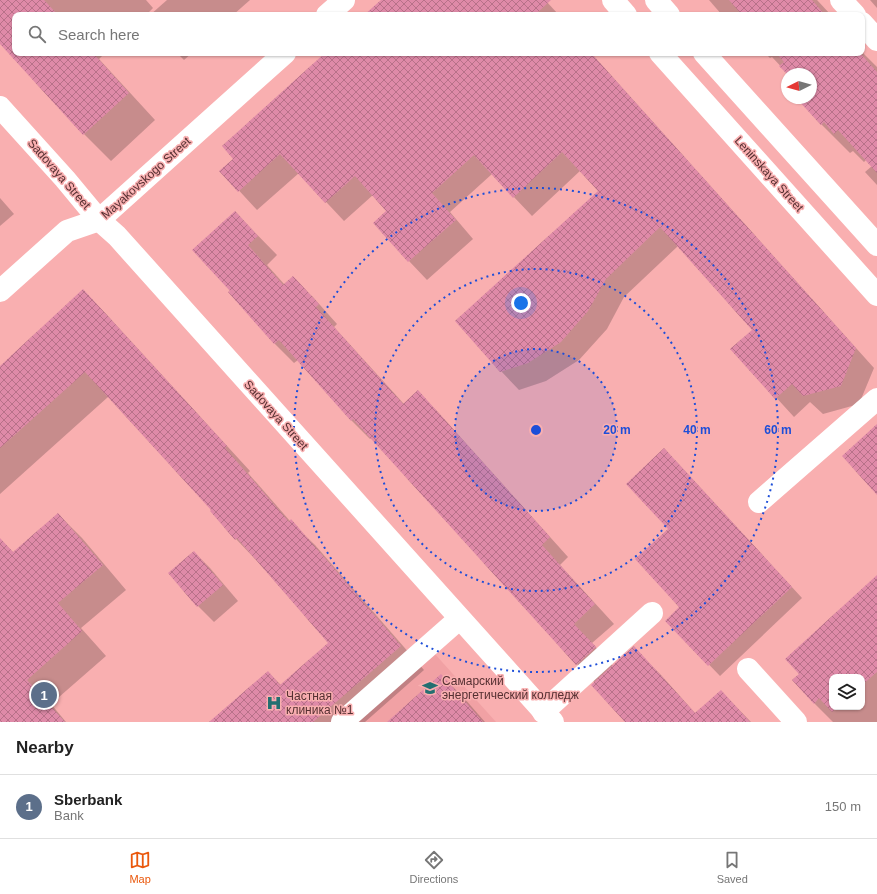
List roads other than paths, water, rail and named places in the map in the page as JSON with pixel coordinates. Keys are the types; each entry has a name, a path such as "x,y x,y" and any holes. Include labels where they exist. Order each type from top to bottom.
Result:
{"street":[{"path":"330,12 344,0"},
{"path":"613,0 623,12"},
{"path":"656,0 666,12"},
{"path":"841,0 852,12"},
{"path":"865,26 877,40"},
{"name":"Mayakovskogo Street","path":"0,291 67,231 100,220 282,56"},
{"name":"Leninskaya Street","path":"663,56 877,295"},
{"path":"707,56 877,245"},
{"name":"Sadovaya Street","path":"0,107 548,717"},
{"path":"759,502 877,399"},
{"path":"548,717 652,613"},
{"path":"342,722 459,619"},
{"path":"748,669 796,722"}],"place":[{"name":"Самарский энергетический колледж","path":"430,688"},
{"name":"Sberbank","path":"44,695"},
{"name":"Частная клиника №1","path":"274,703"}]}
